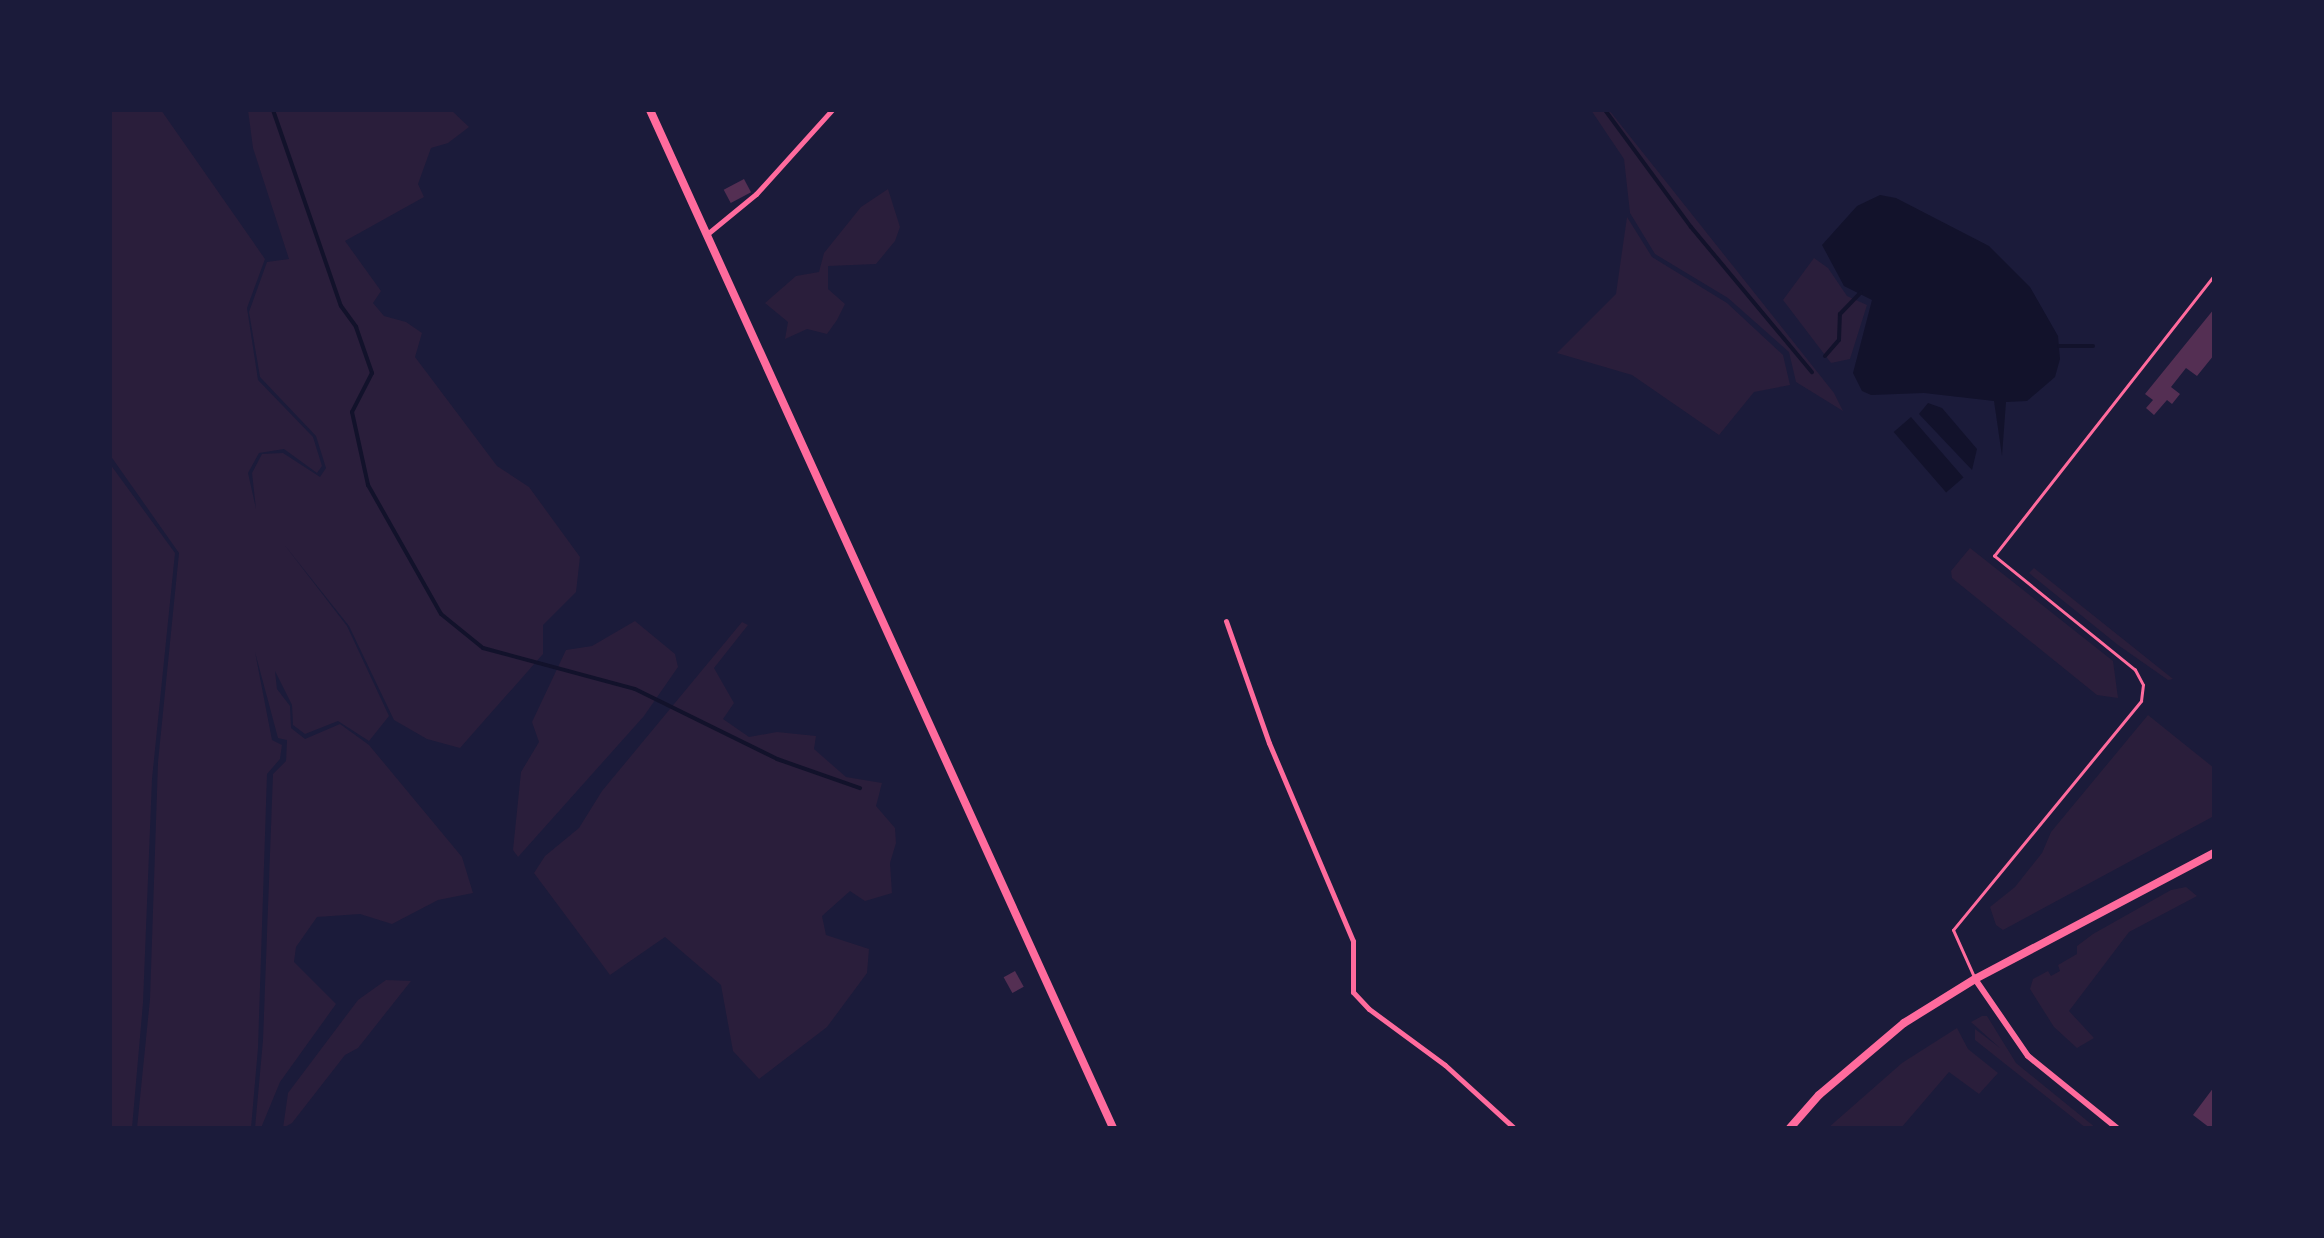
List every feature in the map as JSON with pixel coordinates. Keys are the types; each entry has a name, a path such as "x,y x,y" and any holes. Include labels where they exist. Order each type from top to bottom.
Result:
{"main road":[{"path":"650,110 1113,1128"},
{"path":"1790,1128 1878,1044 1975,979 2214,853"}],"street":[{"path":"706,235 756,194 832,110"},
{"path":"1226,621 1269,743 1353,941 1353,992 1514,1128"},
{"path":"1975,979 2028,1056 2117,1128"}],"lane":[{"path":"1975,979 1954,930 2141,701 2143,686 2135,670 1994,556 2214,275"}],"shaded area":[{"path":"110,110 161,110 265,259 247,308 258,380 313,437 322,466 317,473 284,449 259,453 248,473 256,509 252,473 262,454 283,453 320,477 326,468 316,436 260,377 249,312 267,262 289,259 253,148 248,110 451,110 469,127 448,143 431,148 418,184 424,197 345,241 381,291 373,303 384,316 406,322 422,333 415,357 497,466 529,487 580,557 576,592 543,625 543,654 460,748 427,739 394,720 349,626 283,543 347,626 389,716 369,741 338,721 305,734 293,725 292,705 275,671 277,689 290,706 291,728 305,739 340,724 369,745 462,857 473,893 438,900 392,924 360,914 317,917 296,947 294,962 336,1004 280,1082 261,1128 255,1128 263,1040 273,774 286,761 287,740 278,738 255,652 272,740 282,745 280,759 267,774 258,1048 251,1128 137,1128 150,999 158,762 179,553 110,455"},
{"path":"1591,110 1609,110 1834,393 1843,411 1796,382 1789,352 1728,298 1655,254 1630,213 1624,159"},
{"path":"888,189 900,227 895,241 876,264 828,266 828,289 845,304 837,320 827,334 807,329 785,339 788,322 765,303 796,276 819,272 824,253 861,207"},
{"path":"1880,195 1896,198 1989,246 2030,287 2058,336 2060,359 2055,377 2027,401 2006,402 2002,456 1994,401 1924,393 1871,395 1862,391 1853,373 1872,300 1844,286 1822,245 1857,206"},
{"path":"1627,217 1652,257 1727,303 1783,355 1790,385 1754,392 1719,435 1632,375 1557,353 1616,294"},
{"path":"1814,258 1828,268 1847,296 1867,305 1850,359 1831,363 1783,300"},
{"path":"1928,403 1942,408 1977,449 1972,470 1919,414"},
{"path":"1911,417 1963,477 1946,492 1894,432"},
{"path":"110,464 175,553 152,779 143,1003 132,1128 110,1128"},
{"path":"1970,548 2113,661 2118,698 2097,695 1952,578 1951,571"},
{"path":"2034,568 2173,679 2168,680 2118,645 2029,573"},
{"path":"635,621 675,654 678,667 644,716 518,857 513,850 521,772 539,742 532,722 566,650 592,646"},
{"path":"742,622 748,625 714,668 734,703 723,719 749,737 777,732 816,736 814,749 846,777 882,783 876,806 895,828 896,843 890,863 892,893 865,901 850,891 822,916 826,935 869,949 867,973 827,1027 759,1079 733,1051 721,985 665,937 610,975 534,873 545,856 579,828 602,791"},
{"path":"2148,715 2214,768 2214,816 2003,930 1996,925 1990,907 2015,887 2042,853 2051,832"},
{"path":"2186,887 2197,896 2129,932 2069,1011 2094,1038 2077,1048 2054,1027 2030,989 2033,979 2048,971 2051,976 2060,971 2058,965 2077,954 2077,946 2093,934 2171,890"},
{"path":"386,980 411,981 358,1048 345,1055 292,1123 283,1128 288,1093 358,1000"},
{"path":"1987,1016 2016,1063 2096,1128 2086,1128 1975,1040 1975,1029 2000,1048 1971,1022"},
{"path":"1957,1028 1968,1049 1998,1073 1979,1094 1949,1072 1901,1128 1828,1128 1902,1063"}],"building":[{"path":"744,179 751,192 731,203 724,190"},
{"path":"2214,309 2214,355 2197,376 2186,368 2171,387 2180,394 2172,404 2167,400 2154,415 2146,408 2153,400 2145,394"},
{"path":"1015,971 1024,987 1012,993 1004,977"},
{"path":"2214,1087 2214,1128 2210,1128 2193,1115"}],"waterway":[{"path":"273,110 341,306 356,327 372,373 352,412 368,485 441,614 483,648 635,689 777,759 860,788"},
{"path":"1605,110 1691,227 1812,372"},
{"path":"1825,356 1839,340 1840,314 1861,292"},
{"path":"2059,346 2093,346"}]}
